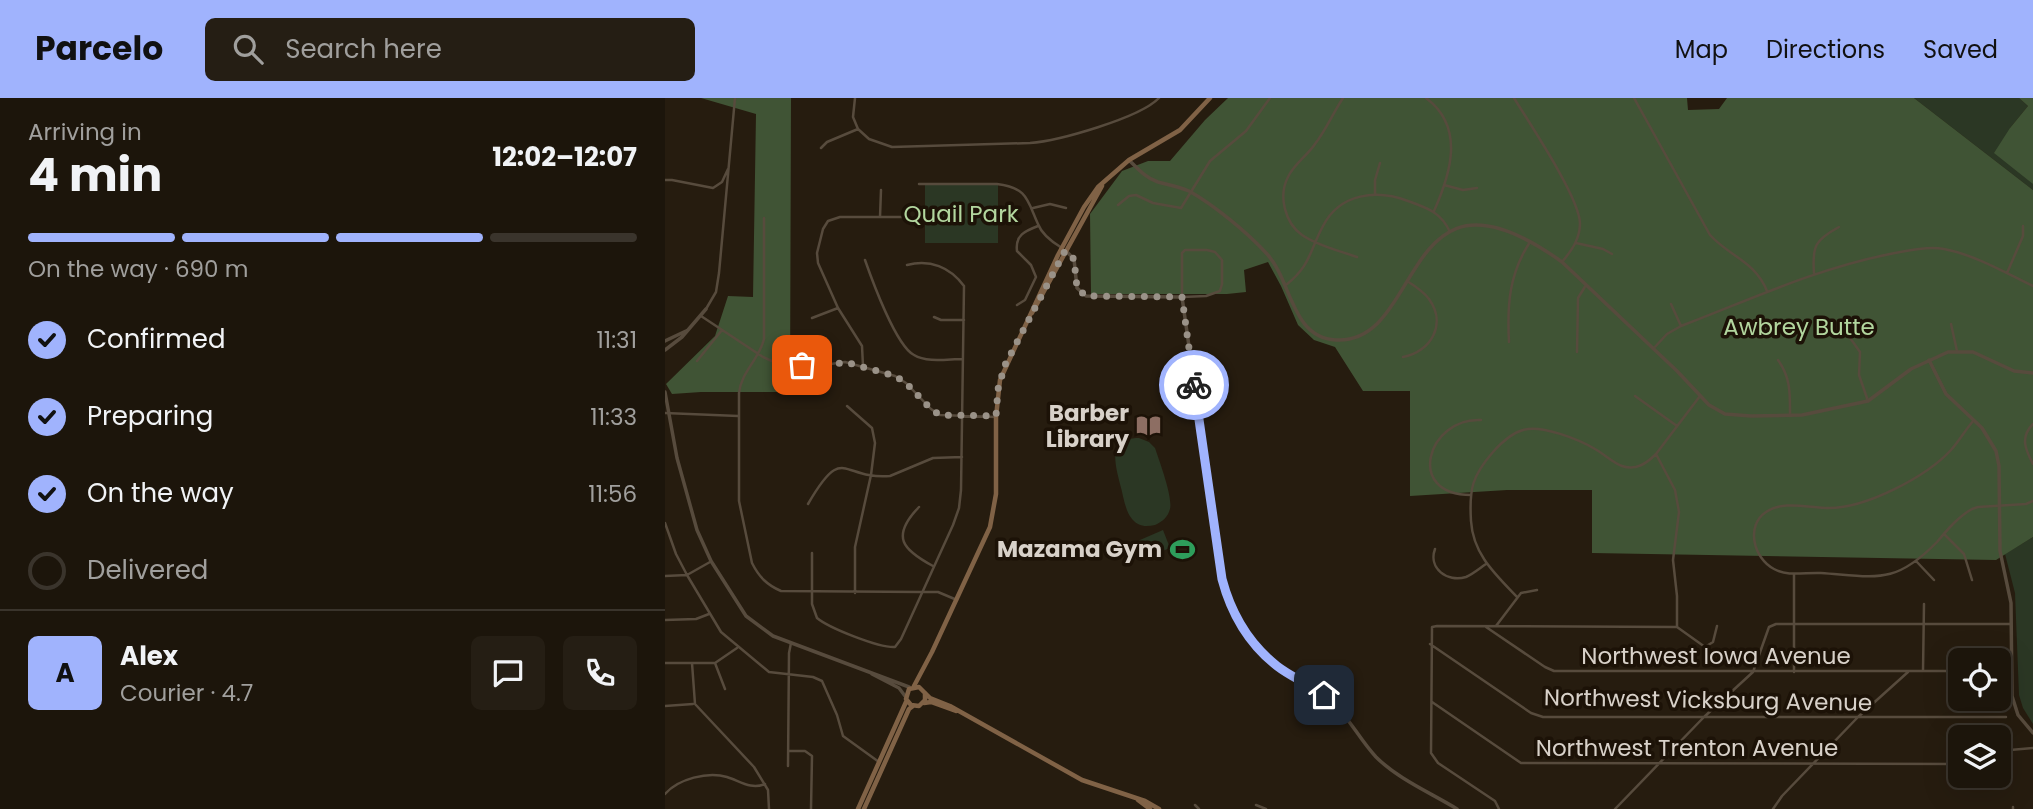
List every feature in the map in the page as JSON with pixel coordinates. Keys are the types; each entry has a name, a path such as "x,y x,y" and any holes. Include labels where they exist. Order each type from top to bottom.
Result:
{"main road":[{"path":"857,809 906,699 932,652 990,527 995,508 998,389 1003,371 1030,316 1064,249 1102,184 1129,160 1188,124 1210,98"},
{"path":"923,703 932,652"},
{"path":"913,687 1082,780 1145,801 1159,809"},
{"path":"906,699 913,706"},
{"path":"864,809 909,709 931,702 963,713"},
{"path":"1137,800 1150,809"}],"street":[{"path":"665,350 701,316 716,292 735,98"},
{"path":"855,98 853,117 858,129 869,139 892,147 1040,142 1102,125 1145,109 1159,98"},
{"path":"1198,98 1205,105"},
{"path":"1118,205 1129,196 1136,195 1153,203 1181,208 1210,161 1247,131 1271,98"},
{"path":"1343,98 1315,145 1290,174 1284,189 1286,213 1296,229 1315,242 1357,257"},
{"path":"1426,98 1445,119 1451,133 1452,160 1434,211"},
{"path":"1432,102 1435,98"},
{"path":"1514,98 1576,206 1580,222 1576,243 1562,262"},
{"path":"1634,98 1710,234 1724,248 1757,271 1767,292"},
{"path":"821,148 827,142 858,129"},
{"path":"1129,160 1156,181 1191,192 1264,251 1277,266 1296,312 1306,326 1321,337 1337,340 1359,336 1369,330 1378,322 1432,245 1450,232 1466,226 1488,225 1507,230 1562,262 1716,411 1725,414 1790,416 1868,401 1911,369 1957,351 1980,354 2014,371 2033,373"},
{"path":"1375,194 1380,163"},
{"path":"665,180 713,188 722,182 728,167"},
{"path":"919,184 1002,185 1017,190 1033,208 1038,226 1045,236 1074,259 1077,288 1086,296 1182,297 1218,293 1222,284 1222,260 1215,252 1185,250 1182,253 1182,297 1222,579 1237,619 1251,640 1269,659 1332,702 1386,766 1457,809"},
{"path":"1444,185 1464,190 1478,188"},
{"path":"880,218 881,190"},
{"path":"1286,285 1302,271 1322,226 1336,209 1358,197 1375,194 1394,196 1434,211 1444,220 1450,232"},
{"path":"1033,208 1050,204 1066,208"},
{"path":"863,366 862,346 838,308 818,263 817,253 823,229 828,221 840,217 903,217"},
{"path":"764,218 764,340 740,384 739,501 752,563 763,581 781,591 922,592 938,593 957,600"},
{"path":"1017,305 1025,300 1036,277 1031,265 1017,251 1017,241 1021,235 1038,226"},
{"path":"1814,273 1815,246 1824,235 1839,226"},
{"path":"2007,273 2023,236 2024,226"},
{"path":"1509,342 1507,305 1523,253 1530,242"},
{"path":"1576,243 1603,249 1612,254"},
{"path":"1653,349 1667,334 1681,326 1814,273 1901,252 1941,249 1969,256 2033,286"},
{"path":"865,260 894,330 906,350 927,359 962,359"},
{"path":"812,553 813,611 823,623 894,647 901,639 959,508 964,286 954,275 936,264 907,265"},
{"path":"1403,357 1421,351 1430,342 1437,320 1429,298 1407,281"},
{"path":"1577,352 1578,298 1586,285"},
{"path":"1671,304 1681,326"},
{"path":"812,318 821,317 838,308"},
{"path":"701,316 774,362 809,367 840,362 863,366 902,379 940,415 996,416"},
{"path":"935,317 941,320 964,320"},
{"path":"1951,324 1957,351"},
{"path":"665,341 688,330"},
{"path":"697,361 722,330"},
{"path":"1849,335 1860,352 1859,375 1868,401"},
{"path":"1778,359 1785,368 1790,384 1790,416"},
{"path":"1929,360 1946,394 1988,435 1996,451 1999,466 2000,551 2010,595 2011,648"},
{"path":"665,392 667,413 684,488 697,530 711,561 745,616 773,636 913,687"},
{"path":"1635,396 1677,426"},
{"path":"1517,597 1486,564 1473,535 1472,482 1478,470 1503,442 1524,429 1536,429 1572,437 1622,466 1643,465 1656,454 1700,396"},
{"path":"848,406 872,428 875,443 871,475 855,547 855,593"},
{"path":"667,413 739,416"},
{"path":"1471,495 1458,495 1440,487 1433,477 1430,455 1433,444 1448,431 1472,419 1481,420"},
{"path":"1973,420 1952,449 1924,473 1864,502 1847,507 1781,506 1766,512 1755,528 1754,541 1759,555 1765,564 1777,571 1883,576 1899,572 1916,561 1972,509 2033,501"},
{"path":"2033,424 2024,439 2033,464"},
{"path":"1656,454 1675,490 1679,512 1673,560 1677,627"},
{"path":"808,504 823,479 834,470 848,468 871,475 890,476 933,457 961,457"},
{"path":"919,507 904,530 905,546 912,555 933,566"},
{"path":"665,523 667,534 687,575 721,632 765,670 813,677 825,684 843,736 879,762"},
{"path":"1944,534 1964,554 1972,580"},
{"path":"1435,549 1432,558 1435,566 1442,574 1452,578 1467,577 1486,564"},
{"path":"665,576 687,575 711,561"},
{"path":"1916,561 1934,580"},
{"path":"1794,573 1794,672"},
{"path":"1496,626 1517,597 1525,591 1537,590"},
{"path":"1923,671 1924,604"},
{"path":"665,620 697,619 709,614"},
{"path":"1615,809 1704,717 1753,672 1769,627 1776,624 2011,624"},
{"name":"Northwest Iowa Avenue","path":"1485,626 1554,671 1948,671"},
{"path":"1499,809 1495,801 1435,761 1431,748 1432,628 1677,627 1705,647 1713,642 1717,626"},
{"path":"788,766 789,653 792,643"},
{"name":"Northwest Vicksburg Avenue","path":"1430,644 1531,713 1543,717 2006,718"},
{"path":"665,663 715,663 738,648"},
{"path":"692,663 695,704 746,756 765,784 769,795 769,809"},
{"path":"715,663 725,689"},
{"path":"867,671 899,688 906,699"},
{"path":"1773,809 1782,796 1859,717 1909,671"},
{"path":"2011,671 2015,707 2022,721 2033,733"},
{"name":"Northwest Trenton Avenue","path":"1432,702 1521,763 1948,764"},
{"path":"665,706 695,704"},
{"path":"2011,750 2033,748"},
{"path":"788,751 805,751 812,756 810,809"},
{"path":"665,794 676,784 706,776 721,775 751,786 765,784"},
{"path":"1256,804 1266,809"},
{"path":"1195,805 1199,809"}],"green space":[{"path":"701,98 791,98 790,392 672,394 666,384 715,336 728,296 753,297 756,114"},
{"name":"Awbrey Butte","path":"1228,98 1687,98 1688,110 1719,109 1727,98 1914,98 2033,190 2033,537 1996,560 1592,553 1592,490 1507,490 1410,496 1410,391 1363,391 1335,347 1314,340 1298,325 1268,262 1244,270 1246,292 1091,294 1090,214 1122,171 1148,161 1170,161"},
{"path":"1914,98 2019,98 2028,106 2010,128 2033,190"},
{"path":"2019,98 2033,98 2033,184 1994,153 2028,106"},
{"name":"Quail Park","path":"925,185 998,185 998,243 925,243"},
{"path":"1139,438 1155,448 1169,496 1168,514 1155,525 1140,525 1130,517 1116,468 1118,447 1129,439"},
{"path":"1163,530 1170,548 1140,560 1133,543"},
{"path":"2033,537 2033,724 2019,695 2015,593 2005,554"}],"way so far":[{"path":"802,365 821,367 845,362 883,371 902,379 940,415 996,416 998,389 1005,365 1065,251 1074,259 1075,282 1077,288 1086,296 1182,297 1194,385"}],"place":[{"name":"Barber Library","path":"1149,426"},
{"name":"Mazama Gym","path":"1182,549"}],"route":[{"path":"1194,385 1225,593 1244,631 1258,648 1284,671 1324,695"}]}
